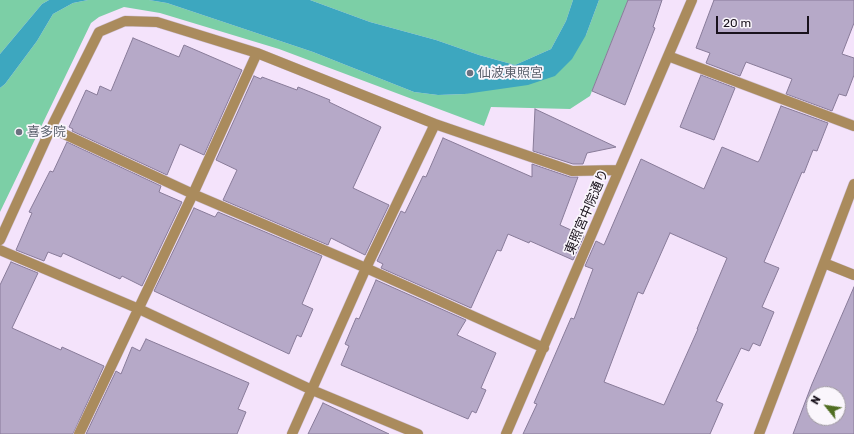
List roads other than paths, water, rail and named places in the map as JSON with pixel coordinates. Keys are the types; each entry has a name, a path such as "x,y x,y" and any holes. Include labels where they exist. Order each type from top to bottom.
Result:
{"street":[{"name":"東照宮中院通り","path":"506,434 692,0"},
{"path":"0,240 51,128 99,32 112,25 125,21 157,22 257,53 435,124 572,171 619,170"},
{"path":"79,434 193,194 257,53"},
{"path":"668,56 854,126"},
{"path":"292,434 366,268 435,124"},
{"path":"51,128 193,194 366,268 544,348"},
{"path":"759,434 854,184"},
{"path":"0,250 139,309 312,390 418,434"},
{"path":"824,263 854,275"}],"water":[{"path":"49,0 88,0 73,3 53,14 37,41 5,84 0,88 0,54 42,4"},
{"path":"149,0 310,0 370,22 436,40 479,55 515,65 551,49 566,21 573,0 599,0 586,35 572,59 555,76 528,85 465,94 438,95 414,92 313,52 167,3"}],"place":[{"name":"仙波東照宮","path":"470,73"},
{"name":"喜多院","path":"19,132"}]}
